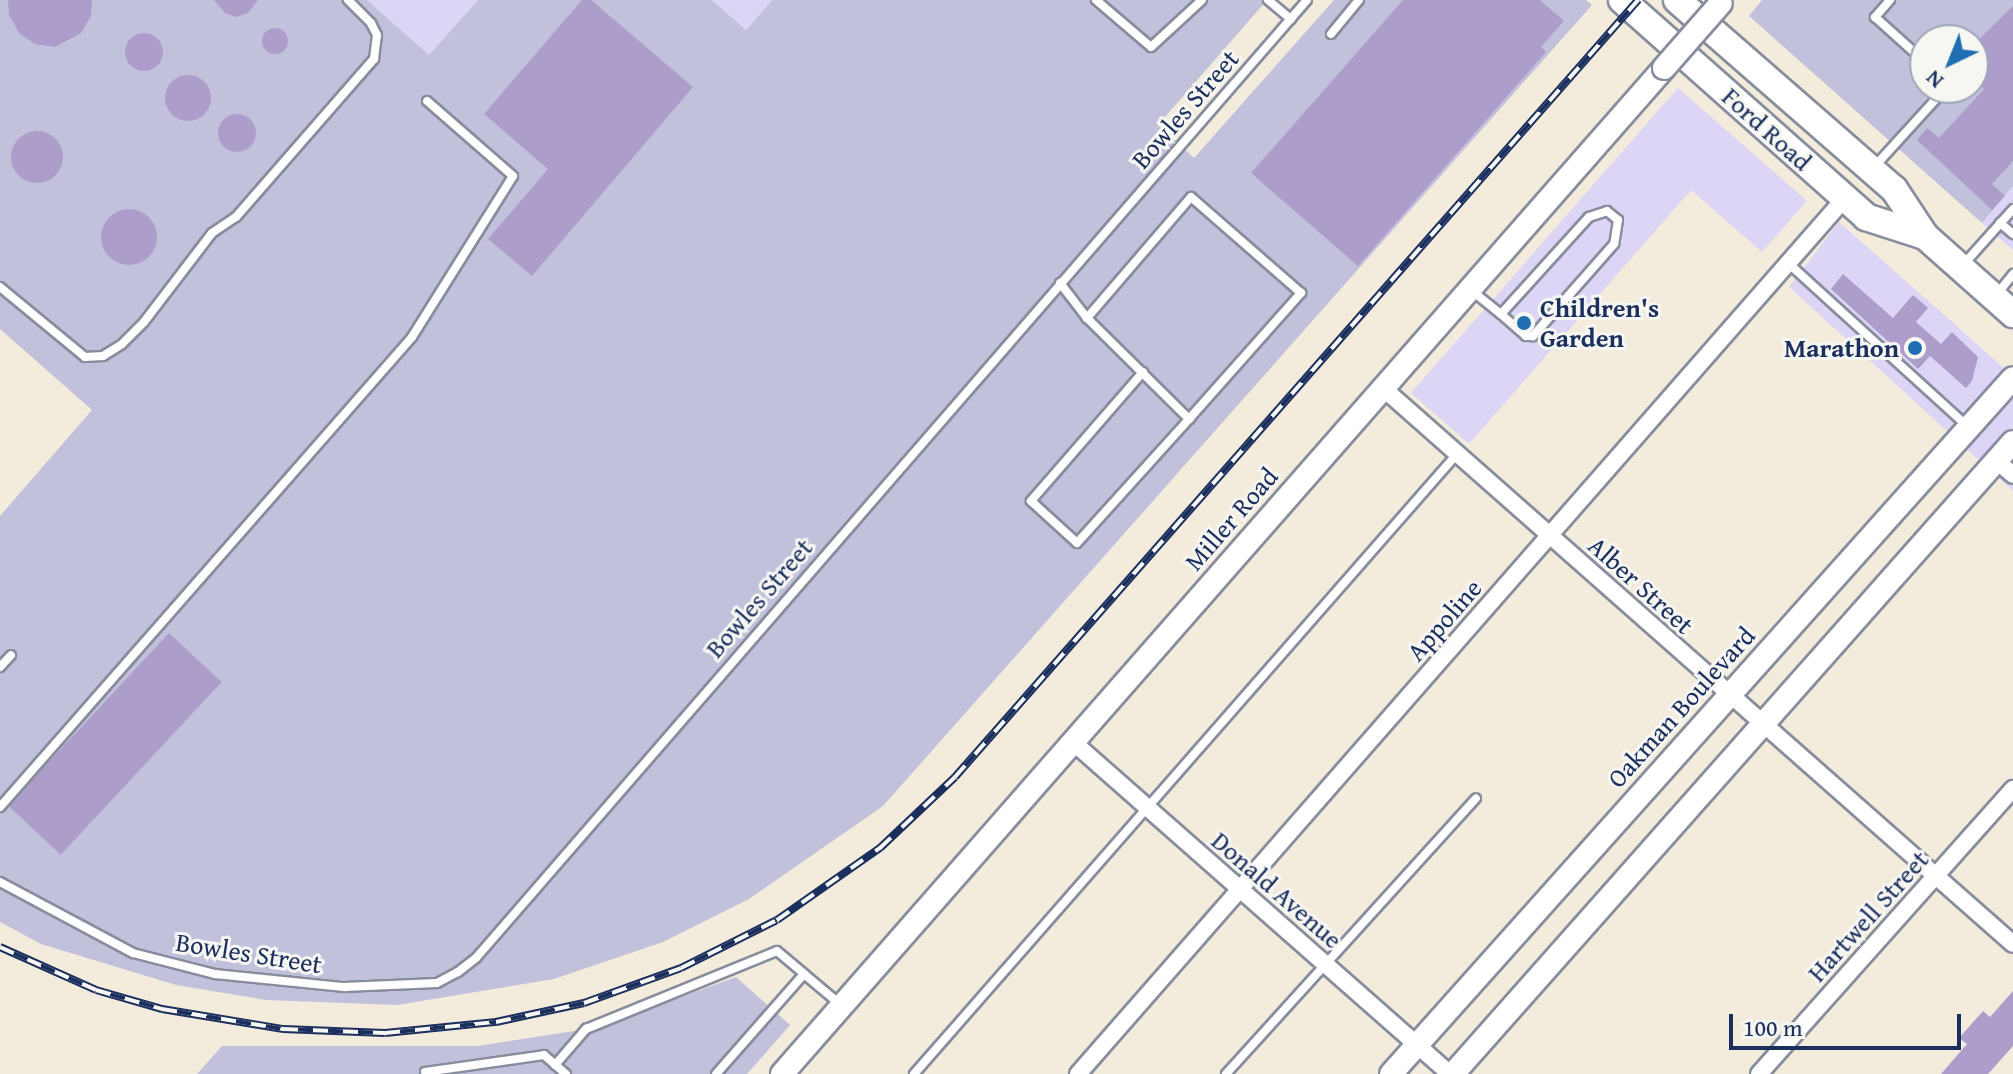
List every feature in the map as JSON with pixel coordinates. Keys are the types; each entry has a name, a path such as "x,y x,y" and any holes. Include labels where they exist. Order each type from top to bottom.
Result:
{"main road":[{"name":"Ford Road","path":"1622,0 1866,217 1925,236"},
{"name":"Ford Road","path":"1677,0 1894,189 1925,236 2004,306"}],"street":[{"name":"Miller Road","path":"782,1074 1722,1"},
{"name":"Appoline","path":"1078,1074 1845,198"},
{"name":"Oakman Boulevard","path":"1391,1074 2013,378"},
{"name":"Alber Street","path":"1383,388 2013,944"},
{"path":"1452,1074 1765,726 2005,468 2013,442"},
{"name":"Donald Avenue","path":"1073,742 1452,1074"},
{"name":"Hartwell Street","path":"1759,1074 2012,792"}],"lane":[{"path":"0,287 69,348 85,357 103,356 122,344 144,322 212,233 236,217 374,59 377,35 371,23 348,0"},
{"path":"1096,0 1151,47 1202,0"},
{"path":"1268,0 1291,19"},
{"name":"Bowles Street","path":"0,882 133,953 215,974 344,987 437,983 458,972 476,958 1307,0"},
{"path":"1331,34 1359,0"},
{"path":"1890,0 1875,17 1909,48"},
{"path":"0,807 412,337 513,176 427,101"},
{"path":"1872,170 1932,104"},
{"path":"1087,318 1191,197 1301,293 1077,543 1031,501 1143,372"},
{"path":"1961,268 2013,209"},
{"path":"1470,289 1526,336 1533,336 1614,244 1618,220 1607,211 1589,217 1501,314"},
{"path":"2000,223 2013,234"},
{"path":"1788,263 1969,427"},
{"path":"2004,306 2013,274"},
{"path":"1060,283 1087,318 1189,419"},
{"path":"914,1074 1457,454"},
{"path":"0,667 11,655"},
{"path":"1226,1074 1476,798"},
{"path":"555,1065 586,1029 777,951 841,1005"},
{"path":"716,1074 804,974"},
{"path":"425,1072 544,1055 566,1074"}],"shaded area":[{"path":"0,0 367,0 429,55 478,0 712,0 746,30 772,0 1267,0 1158,125 1194,158 1334,0 1586,0 1592,5 883,806 749,899 663,942 554,979 397,1005 266,1000 176,985 41,944 0,922 0,516 92,410 0,329"},
{"path":"367,0 478,0 429,55"},
{"path":"712,0 772,0 746,30"},
{"path":"1762,0 2013,0 2013,186 1982,223 1749,16"},
{"name":"Children's Garden","path":"1678,88 1807,201 1762,252 1691,190 1469,444 1411,393"},
{"path":"2013,186 2013,250 1982,223"},
{"path":"1839,222 2013,376 2013,491 1789,287"},
{"path":"736,977 790,1025 747,1074 197,1074 222,1046 477,1046 600,1027"}],"building":[{"path":"8,0 92,0 91,16 81,33 55,47 35,44 19,33 9,15"},
{"path":"214,0 258,0 248,13 236,17 225,13"},
{"path":"582,0 591,0 693,87 532,276 488,239 548,169 484,114"},
{"path":"1403,0 1540,0 1564,21 1541,47 1546,52 1358,266 1251,173"},
{"path":"2013,6 2013,161 1992,184 2005,196 1992,210 1917,140 1927,128 1939,138 1970,104 1989,104 1989,29"},
{"path":"275,28 284,32 288,41 284,50 275,54 266,50 262,41 266,32"},
{"path":"144,33 157,39 163,52 157,65 144,71 131,65 125,52 131,39"},
{"path":"188,75 204,82 211,98 204,114 188,121 172,114 165,98 172,82"},
{"path":"237,114 250,120 256,133 250,146 237,152 224,146 218,133 224,120"},
{"path":"37,131 55,139 63,157 55,175 37,183 19,175 11,157 19,139"},
{"path":"129,209 149,217 157,237 149,257 129,265 109,257 101,237 109,217"},
{"path":"1843,274 1893,318 1913,295 1928,308 1916,322 1941,344 1952,332 1978,357 1972,381 1966,388 1930,356 1918,369 1831,289"},
{"path":"169,633 222,682 61,855 8,806"},
{"path":"2013,991 2013,1046 1988,1074 1941,1074 1967,1044 1959,1038 1983,1011 1990,1017"}],"railway":[{"path":"0,947 96,990 162,1009 283,1029 385,1033 496,1022 584,1003 681,968 777,920 880,848 955,777 1638,0"}],"place":[{"name":"Children's Garden","path":"1524,323"},
{"name":"Marathon","path":"1915,348"}]}
